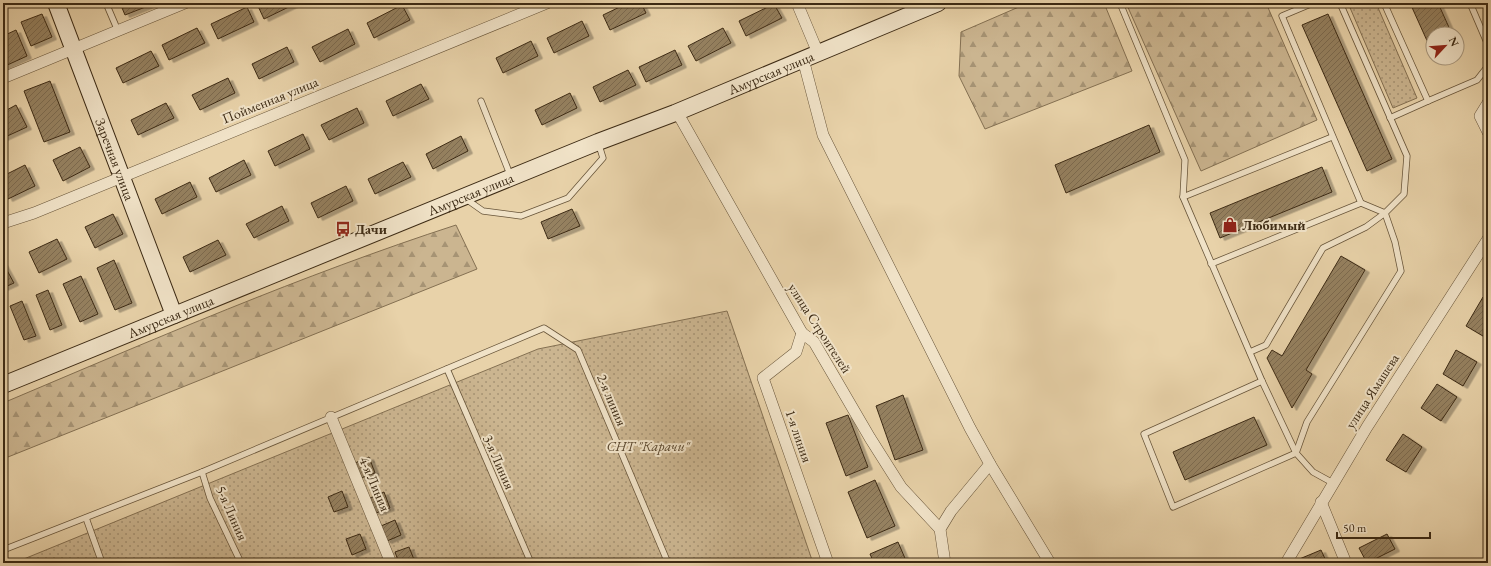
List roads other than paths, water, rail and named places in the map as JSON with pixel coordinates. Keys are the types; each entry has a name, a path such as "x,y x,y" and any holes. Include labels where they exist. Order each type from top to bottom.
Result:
{"street":[{"name":"Заречная улица","path":"56,3 174,315"},
{"path":"3,78 118,30 172,5 185,3"},
{"name":"Пойменная улица","path":"3,223 34,213 547,3"},
{"path":"797,3 818,53"},
{"name":"Амурская улица","path":"3,385 598,142 677,112 938,3"},
{"path":"803,59 823,135 990,464 1050,563"},
{"path":"1488,103 1480,116 1488,132"},
{"name":"улица Строителей","path":"677,112 802,333 814,342 870,438 901,487 940,529"},
{"name":"улица Ямашева","path":"1286,563 1332,483 1488,239"},
{"name":"1-я линия","path":"802,333 796,352 763,378 828,563"},
{"name":"4-я Линия","path":"330,417 391,563"},
{"path":"945,563 940,529 951,511 990,464"},
{"path":"1321,502 1346,563"}],"lane":[{"path":"106,3 118,30"},
{"path":"1120,3 1185,160 1183,197 1262,381 1296,453 1314,472 1332,483"},
{"path":"1262,381 1144,434 1173,507 1296,453 1307,422 1401,271 1395,242 1385,213 1361,202 1332,137 1282,16 1312,3"},
{"path":"1250,352 1266,345 1323,248 1366,227 1385,213 1404,194 1407,156 1340,3"},
{"path":"1384,3 1428,102"},
{"path":"1470,3 1488,45"},
{"path":"1390,118 1478,80 1488,66"},
{"path":"481,101 512,177"},
{"path":"1183,197 1332,137"},
{"path":"464,198 483,211 521,216 568,198 603,158 598,142"},
{"path":"1211,264 1361,202"},
{"name":"2-я линия","path":"447,369 544,328 578,350 668,563"},
{"path":"3,550 202,472 447,369"},
{"name":"3-я Линия","path":"447,369 531,563"},
{"name":"5-я Линия","path":"202,472 210,498 241,563"},
{"path":"86,518 102,563"}],"place":[{"name":"Любимый","path":"1230,225"},
{"name":"Дачи","path":"343,229"}],"park label":[{"name":"СНТ \"Карачи\"","path":"648,446"}]}
